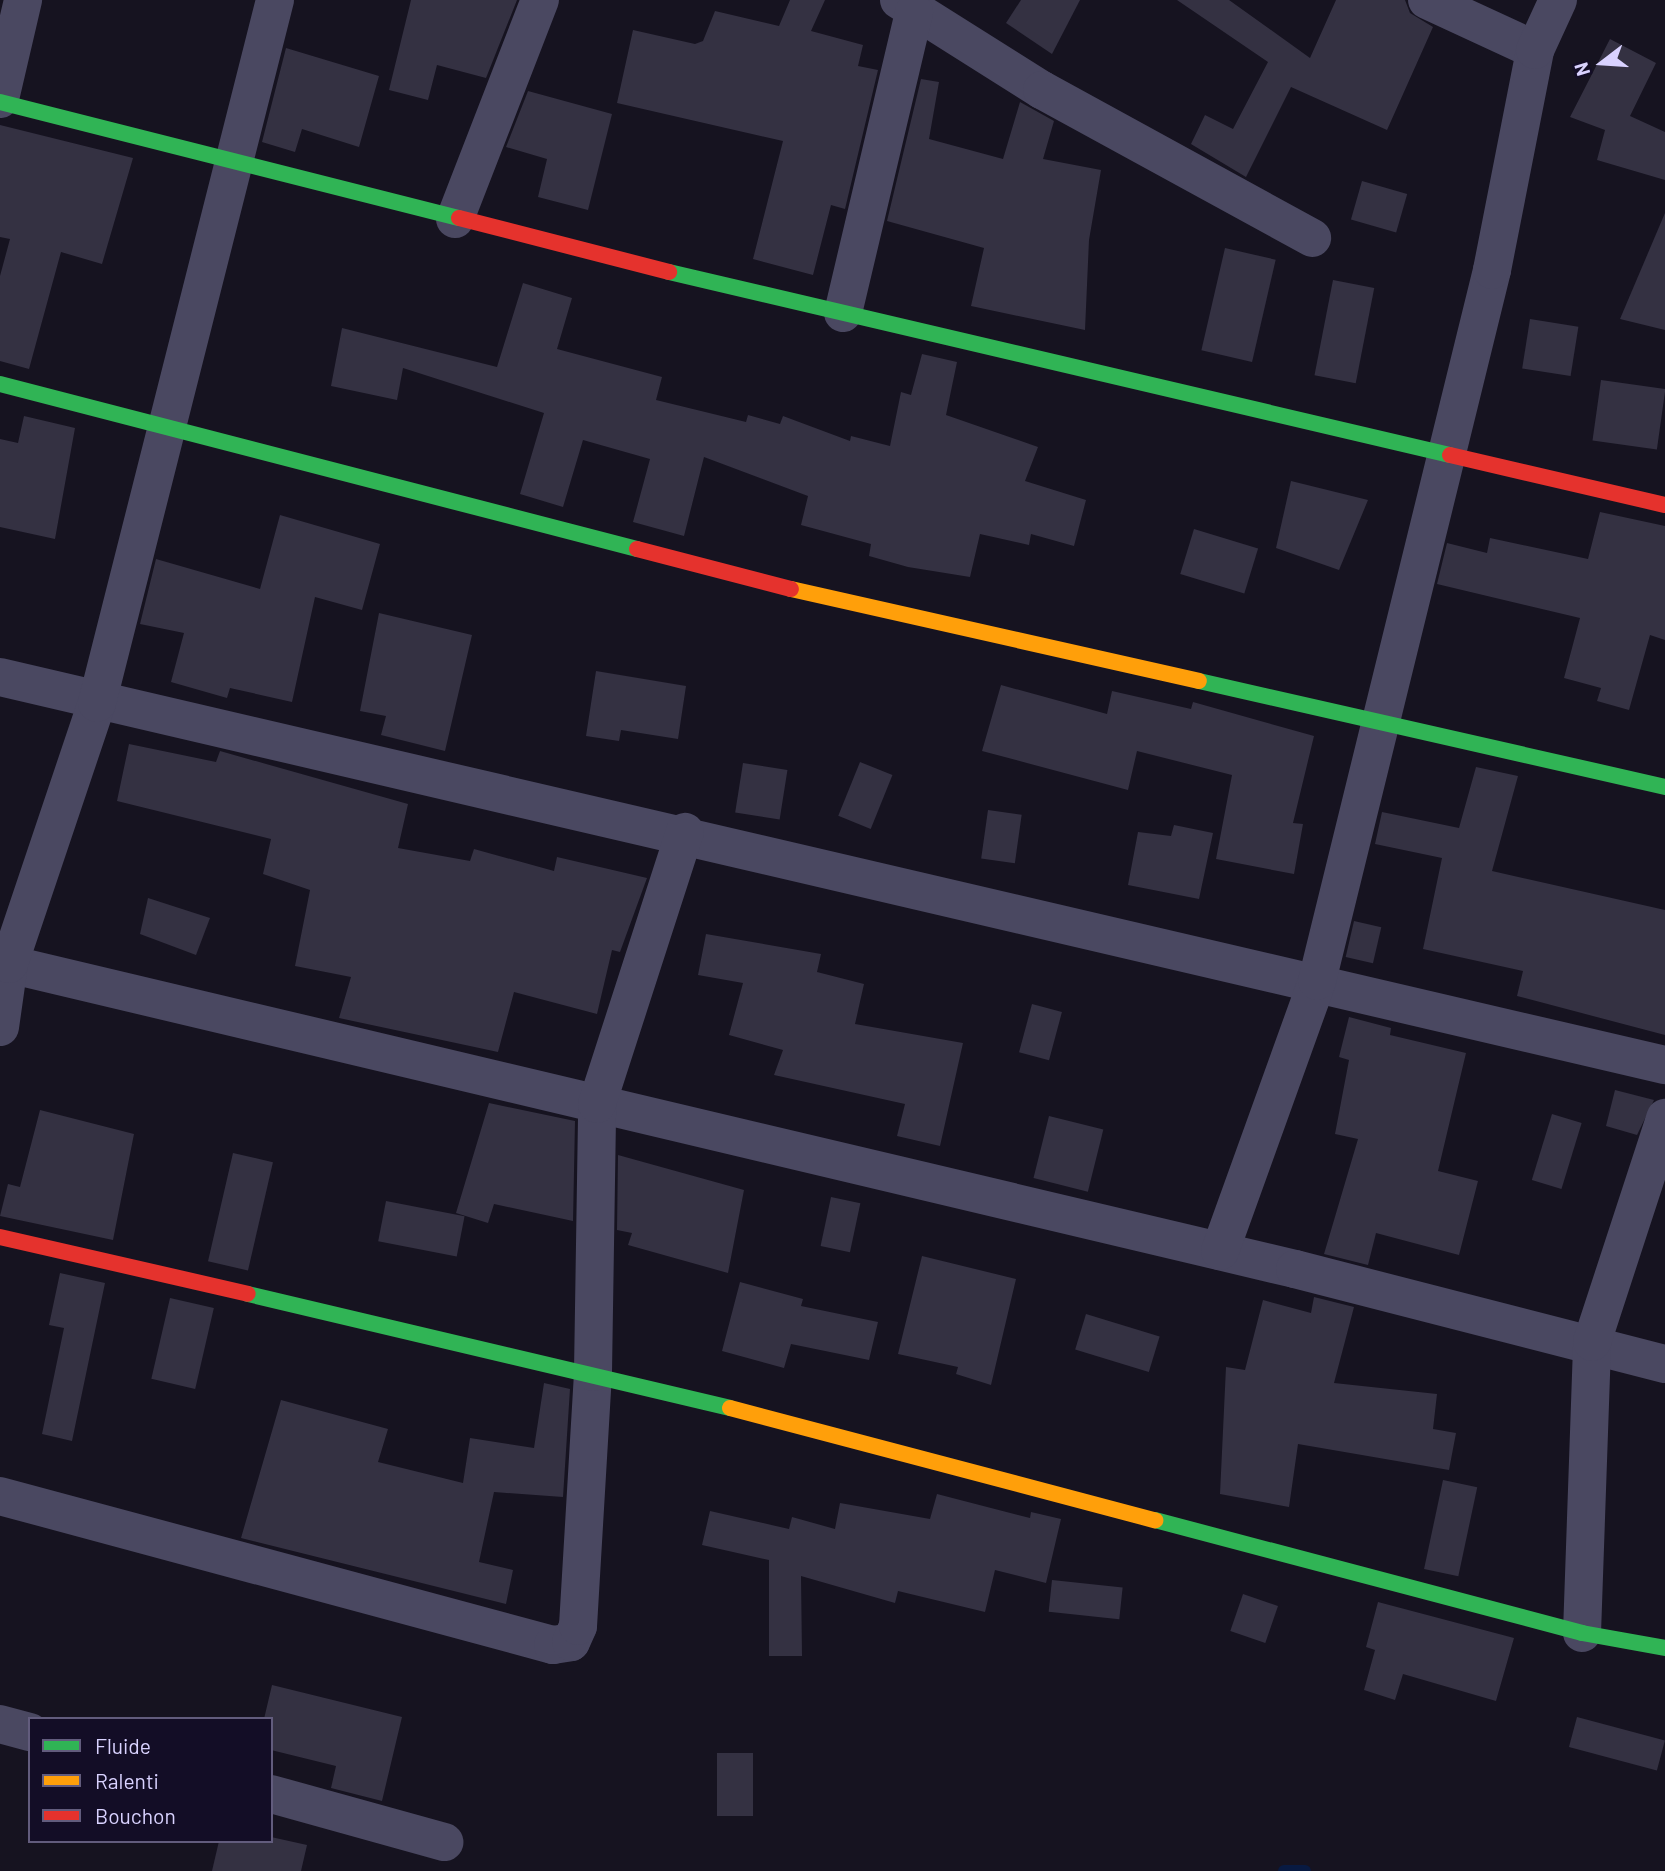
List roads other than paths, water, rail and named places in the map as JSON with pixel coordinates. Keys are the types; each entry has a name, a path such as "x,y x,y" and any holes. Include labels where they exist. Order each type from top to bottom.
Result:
{"street":[{"path":"23,0 0,100 236,159 455,219 843,313 1665,505"},
{"path":"0,1027 5,963 97,703 275,0"},
{"path":"455,219 540,0"},
{"path":"1427,0 1535,50"},
{"path":"1220,1251 1317,981 1376,721 1492,270 1535,50 1558,0"},
{"path":"843,313 906,6 1312,238"},
{"path":"0,384 767,583 1665,787"},
{"path":"0,677 97,703 685,832 1665,1065"},
{"path":"0,1496 553,1645 570,1642 578,1626 593,1371 597,1104 685,832"},
{"path":"5,963 1220,1251 1592,1342 1665,1364"},
{"path":"1582,1633 1592,1342 1665,1118"},
{"path":"0,1237 593,1371 1582,1633 1665,1648"},
{"path":"0,1724 28,1731"},
{"path":"273,1795 444,1842"}],"waterway":[{"path":"1284,1871 1305,1871"}]}
